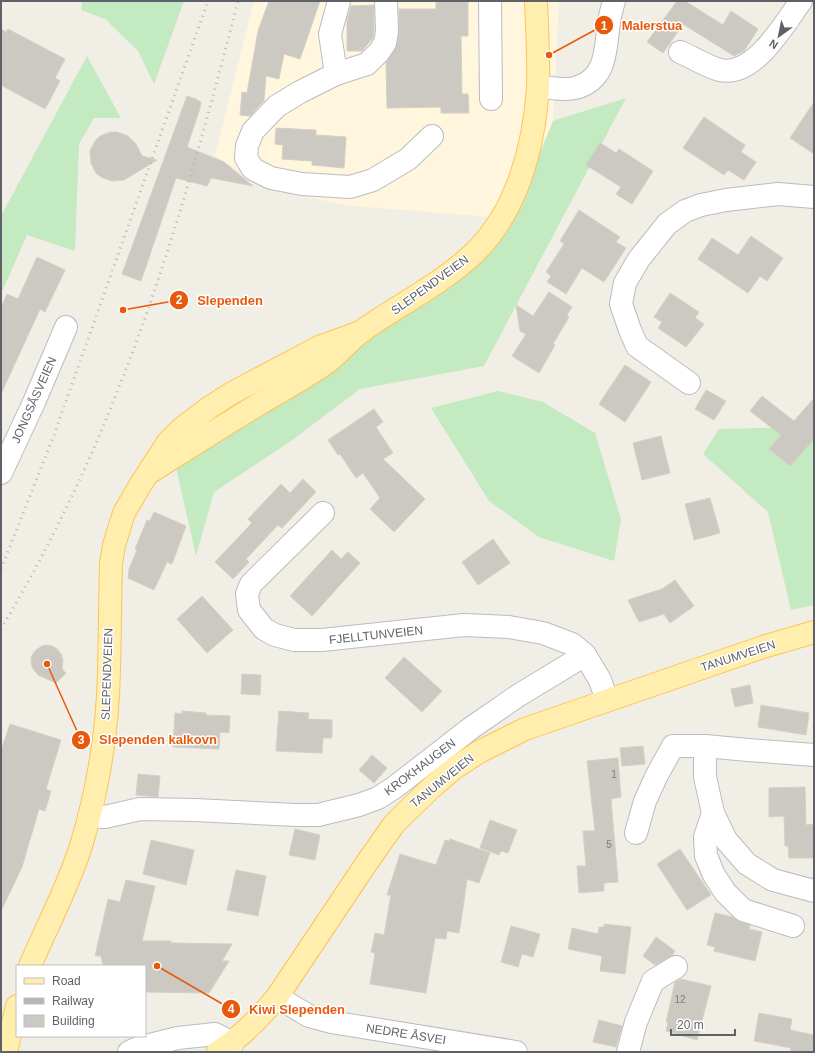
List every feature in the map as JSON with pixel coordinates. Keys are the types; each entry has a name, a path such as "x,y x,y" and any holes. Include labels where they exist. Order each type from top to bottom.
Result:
{"main road":[{"name":"SLEPENDVEIEN","path":"30,965 70,877 81,846 89,816 98,769 108,695 111,563 114,545 124,512 168,442 181,429 210,407 232,393 319,347 363,331 417,296 456,267 472,254 493,230 502,217 511,199 523,170 532,134 538,87 536,1"},
{"name":"TANUMVEIEN","path":"225,1047 259,1019 277,997 394,824 430,789 466,760 525,728 814,632"},
{"path":"6,1052 16,1010"}],"street":[{"path":"336,74 330,34 339,1"},
{"path":"386,1 387,31 385,43 379,52 367,64 336,74 300,92 277,106 253,131 247,146 246,158 254,168 271,178 302,184 350,187 373,180 408,159 432,136"},
{"path":"490,1 490,99"},
{"path":"538,87 574,88 588,82 596,75 602,66 609,20 614,1"},
{"path":"680,52 720,70 734,70 748,64 765,50 801,1"},
{"path":"689,383 637,346 630,330 621,304 625,283 639,259 667,224 685,211 701,205 726,200 778,194 814,197"},
{"name":"JONGSÅSVEIEN","path":"1,472 35,400 66,327"},
{"name":"FJELLTUNVEIEN","path":"323,513 251,584 247,594 249,610 264,629 275,635 294,640 322,640 464,625 509,627 543,633 572,644 585,655 600,680 607,700"},
{"name":"KROKHAUGEN","path":"89,816 105,817 140,809 318,815 359,805 378,798 395,787 489,716 547,677 585,655"},
{"path":"636,833 645,801 673,746 705,746 814,755"},
{"path":"705,746 705,777 714,813 726,840 747,864 773,880 814,891"},
{"path":"714,813 705,837 706,856 714,875 725,892 743,910 793,926"},
{"path":"628,1052 636,1022 653,981 676,967"},
{"name":"NEDRE ÅSVEI","path":"277,997 309,1016 331,1022 516,1052"},
{"path":"129,1052 138,1048 178,1038 215,1034 225,1047"}],"shaded area":[{"path":"254,1 559,1 553,121 513,219 343,205 267,187 215,156"}],"green space":[{"path":"82,1 184,1 154,84 138,51 105,19 81,10"},
{"path":"87,56 121,118 94,118 79,144 75,251 27,235 1,294 1,216"},
{"path":"626,98 484,366 360,389 291,441 214,492 196,556 176,467 513,219 553,121"},
{"path":"498,391 543,402 595,433 621,519 614,561 539,537 489,501 431,408"},
{"path":"814,427 814,605 791,610 768,512 703,454 719,429"}],"building":[{"path":"269,1 320,1 300,59 284,54 279,79 266,76 264,101 250,116 240,115 242,92 247,93 258,31"},
{"path":"436,1 468,1 468,36 461,36 462,94 468,94 469,113 441,113 441,107 387,108 386,62 397,45 399,31 399,9 436,9"},
{"path":"677,1 685,1 723,25 731,11 758,29 744,51 734,56 683,24 663,53 647,42"},
{"path":"374,5 373,38 362,51 347,51 347,20 351,6"},
{"path":"1,29 6,32 8,29 65,59 55,78 60,81 45,109 1,85"},
{"path":"187,96 201,102 187,147 224,162 253,186 211,178 207,186 176,178 141,281 122,274"},
{"path":"814,102 814,154 790,138"},
{"path":"704,117 745,145 741,152 756,162 744,180 728,170 724,175 683,148"},
{"path":"276,128 316,130 316,135 346,137 344,168 312,165 312,161 282,159 283,145 275,144"},
{"path":"111,132 117,132 128,136 136,144 142,156 157,160 124,180 112,181 101,177 96,173 91,163 90,151 95,141 100,136"},
{"path":"600,143 616,153 619,149 653,171 632,204 616,194 621,187 586,165"},
{"path":"579,210 620,237 616,242 626,248 604,282 582,268 566,294 547,282 551,276 546,272 564,244 560,241"},
{"path":"751,236 783,258 767,281 760,276 748,293 698,259 712,238 738,255"},
{"path":"37,257 65,270 45,312 40,309 1,394 1,308 7,294 18,299"},
{"path":"549,292 572,307 567,315 569,317 553,344 555,345 539,373 512,356 526,334 520,331 516,305 533,316"},
{"path":"670,293 699,312 695,318 704,324 686,347 658,328 662,322 654,317"},
{"path":"625,365 651,382 625,422 599,404"},
{"path":"706,390 726,401 714,420 695,409"},
{"path":"762,396 794,421 814,398 814,439 790,466 769,449 781,435 750,411"},
{"path":"374,409 383,422 376,427 393,453 383,459 425,499 394,532 370,509 380,498 363,473 356,478 340,454 338,455 328,440"},
{"path":"661,436 670,473 642,480 633,443"},
{"path":"303,479 316,492 282,528 278,525 246,559 249,562 233,579 215,562 252,523 248,519 281,484 290,493"},
{"path":"710,498 720,533 694,540 685,504"},
{"path":"154,512 186,526 172,564 167,562 154,590 128,578 129,569 137,550 135,549 147,520 150,521"},
{"path":"493,539 510,563 478,585 462,562"},
{"path":"332,550 341,559 348,552 360,563 312,616 290,596"},
{"path":"675,580 694,606 670,623 664,614 639,622 628,600 662,589"},
{"path":"202,596 233,630 207,653 177,619"},
{"path":"48,645 57,649 61,654 63,660 62,669 66,673 56,683 38,675 32,667 32,655 42,646"},
{"path":"404,657 442,691 422,712 385,678"},
{"path":"242,674 261,675 260,695 241,694"},
{"path":"750,685 753,703 735,707 731,689"},
{"path":"761,705 809,713 806,735 758,727"},
{"path":"182,711 206,713 206,715 230,716 229,733 220,732 219,749 173,747 175,713 182,714"},
{"path":"279,711 309,713 308,719 332,720 332,738 323,738 322,753 276,751"},
{"path":"10,724 61,740 46,789 51,791 45,811 39,809 22,867 1,911 1,751"},
{"path":"643,746 645,764 622,766 620,748"},
{"path":"372,755 387,768 374,783 359,770"},
{"path":"618,758 621,797 611,799 618,882 604,883 604,891 579,893 577,866 586,866 583,831 595,831 587,761"},
{"path":"138,774 160,776 158,797 136,795"},
{"path":"805,787 806,825 814,824 814,858 789,858 788,846 785,846 784,816 769,817 769,788"},
{"path":"490,820 517,830 508,853 501,851 499,855 480,848"},
{"path":"295,829 320,835 315,860 289,855"},
{"path":"450,839 490,853 479,883 467,879 464,901 462,902 464,902 459,933 447,931 446,939 435,938 426,993 370,984 375,953 371,952 375,933 384,935 391,895 387,895 400,854 436,865 445,840 449,841"},
{"path":"151,840 194,850 186,885 143,874"},
{"path":"680,849 711,895 687,910 657,864"},
{"path":"236,870 266,876 258,916 227,910"},
{"path":"126,880 155,886 142,941 232,944 222,961 229,961 209,993 146,992 146,965 103,965 101,956 95,956 108,899 120,902"},
{"path":"715,913 733,917 739,922 750,925 749,929 762,932 755,961 714,951 715,947 707,945"},
{"path":"604,924 631,927 625,974 600,971 602,956 568,949 572,928 598,934 599,927 604,927"},
{"path":"511,926 540,934 533,957 522,954 518,967 501,962"},
{"path":"656,937 675,951 672,956 655,965 643,956"},
{"path":"681,979 711,986 697,1040 666,1031 668,1022 666,1022 675,982"},
{"path":"759,1013 792,1019 790,1030 814,1035 814,1052 790,1052 791,1048 754,1041"},
{"path":"599,1020 622,1026 616,1047 593,1042"}],"railway":[{"path":"1,569 54,435 208,1"},
{"path":"1,629 34,571 64,513 105,423 135,344 153,296 184,198 238,1"}],"place":[{"name":"Malerstua","path":"549,55"},
{"name":"Slependen","path":"123,310"},
{"name":"Slependen kalkovn","path":"47,664"},
{"name":"Kiwi Slependen","path":"157,966"}]}
